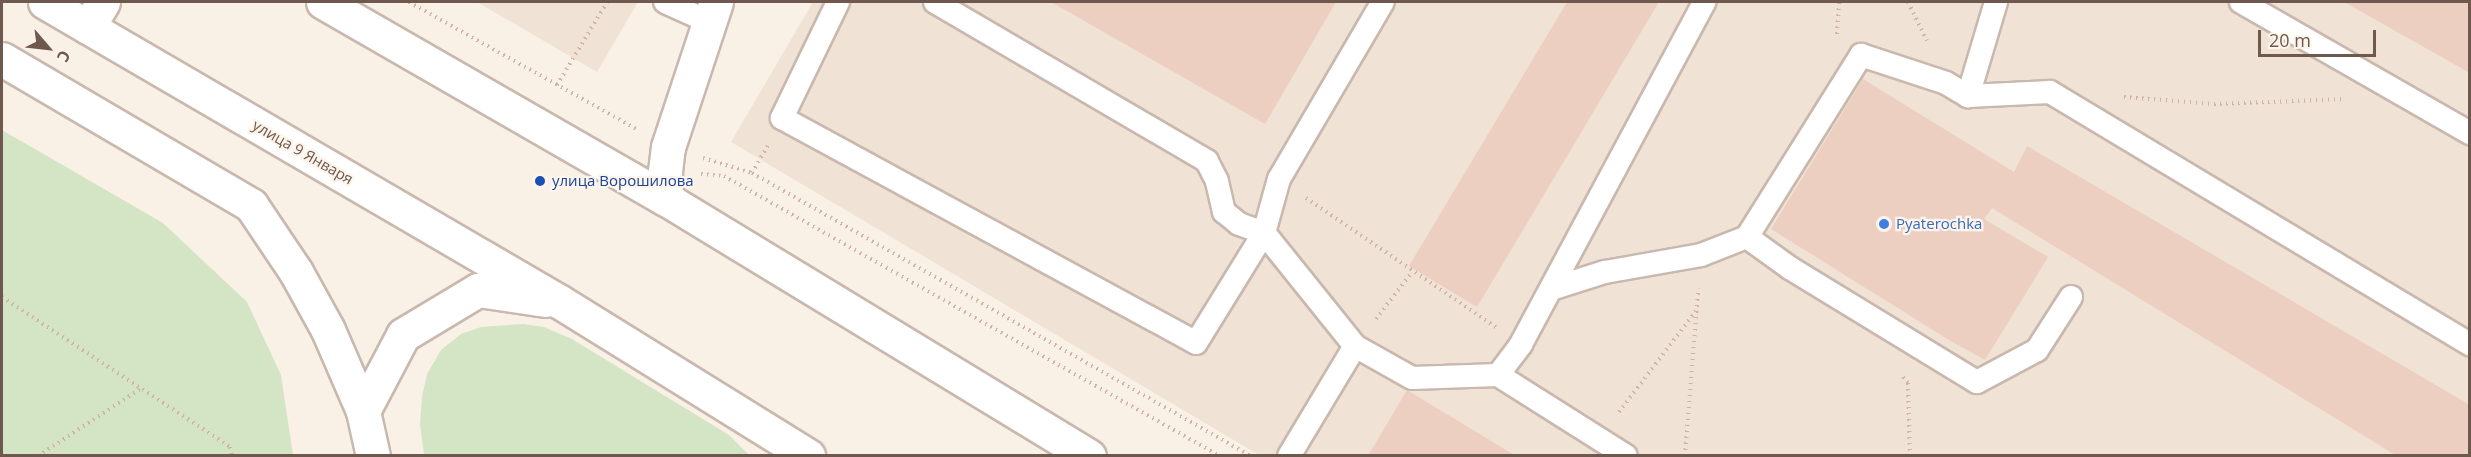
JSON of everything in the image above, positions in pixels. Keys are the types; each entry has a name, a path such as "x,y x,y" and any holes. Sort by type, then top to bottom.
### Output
{"main road":[{"name":"улица 9 Января","path":"45,2 96,14 757,424"},
{"path":"323,2 666,172 1089,456"},
{"path":"666,172 713,12"},
{"path":"2,59 251,205 296,272 328,330 363,411 373,456"},
{"path":"363,411 403,335 478,290 560,302"},
{"path":"757,424 773,456"},
{"path":"757,424 808,456"}],"lane":[{"path":"665,2 713,12"},
{"path":"838,2 782,118 1196,343 1264,233 1279,179 1383,2"},
{"path":"935,2 1207,161 1217,181 1224,212 1239,224 1264,233 1355,346 1412,378 1498,375 1626,456"},
{"path":"1498,375 1521,344 1704,2"},
{"path":"1968,96 1996,2"},
{"path":"2241,2 2469,133"},
{"path":"1551,289 1605,272 1701,255 1746,237 1861,55 1946,83 1968,96 2050,92 2469,344"},
{"path":"1746,237 1790,268 1977,382 2037,350 2071,297"},
{"path":"1289,456 1355,346"}],"path":[{"path":"409,2 557,86 666,172 724,176 1220,456"},
{"path":"557,86 607,2"},
{"path":"2120,97 2214,104 2345,99"},
{"path":"666,172 752,173 1251,456"},
{"path":"1279,179 1412,272 1521,344"},
{"path":"1685,456 1701,255"},
{"path":"1355,346 1412,272"},
{"path":"2,297 230,447 232,456"},
{"path":"1598,439 1696,310"},
{"path":"1901,374 1908,383 1910,456"},
{"path":"38,456 140,388"}],"shaded area":[{"path":"477,2 638,2 597,72"},
{"path":"813,2 2469,2 2469,455 1259,455 731,142"}],"green space":[{"path":"2,130 163,223 247,302 281,375 293,455 2,455"},
{"path":"523,324 544,327 572,339 729,435 749,455 424,455 420,424 422,397 427,374 441,350 461,334 481,327"}],"building":[{"path":"1051,2 1336,2 1265,124"},
{"path":"1567,2 1659,2 1477,307 1409,266"},
{"path":"2344,2 2470,2 2470,73"},
{"path":"1863,79 2014,172 2027,146 2470,405 2470,456 2397,456 1992,208 1984,219 2048,257 1985,360 1949,340 1771,229"},
{"path":"1407,390 1516,456 1368,456"}],"place":[{"name":"улица Ворошилова","path":"540,181"},
{"name":"Pyaterochka","path":"1884,224"}]}
